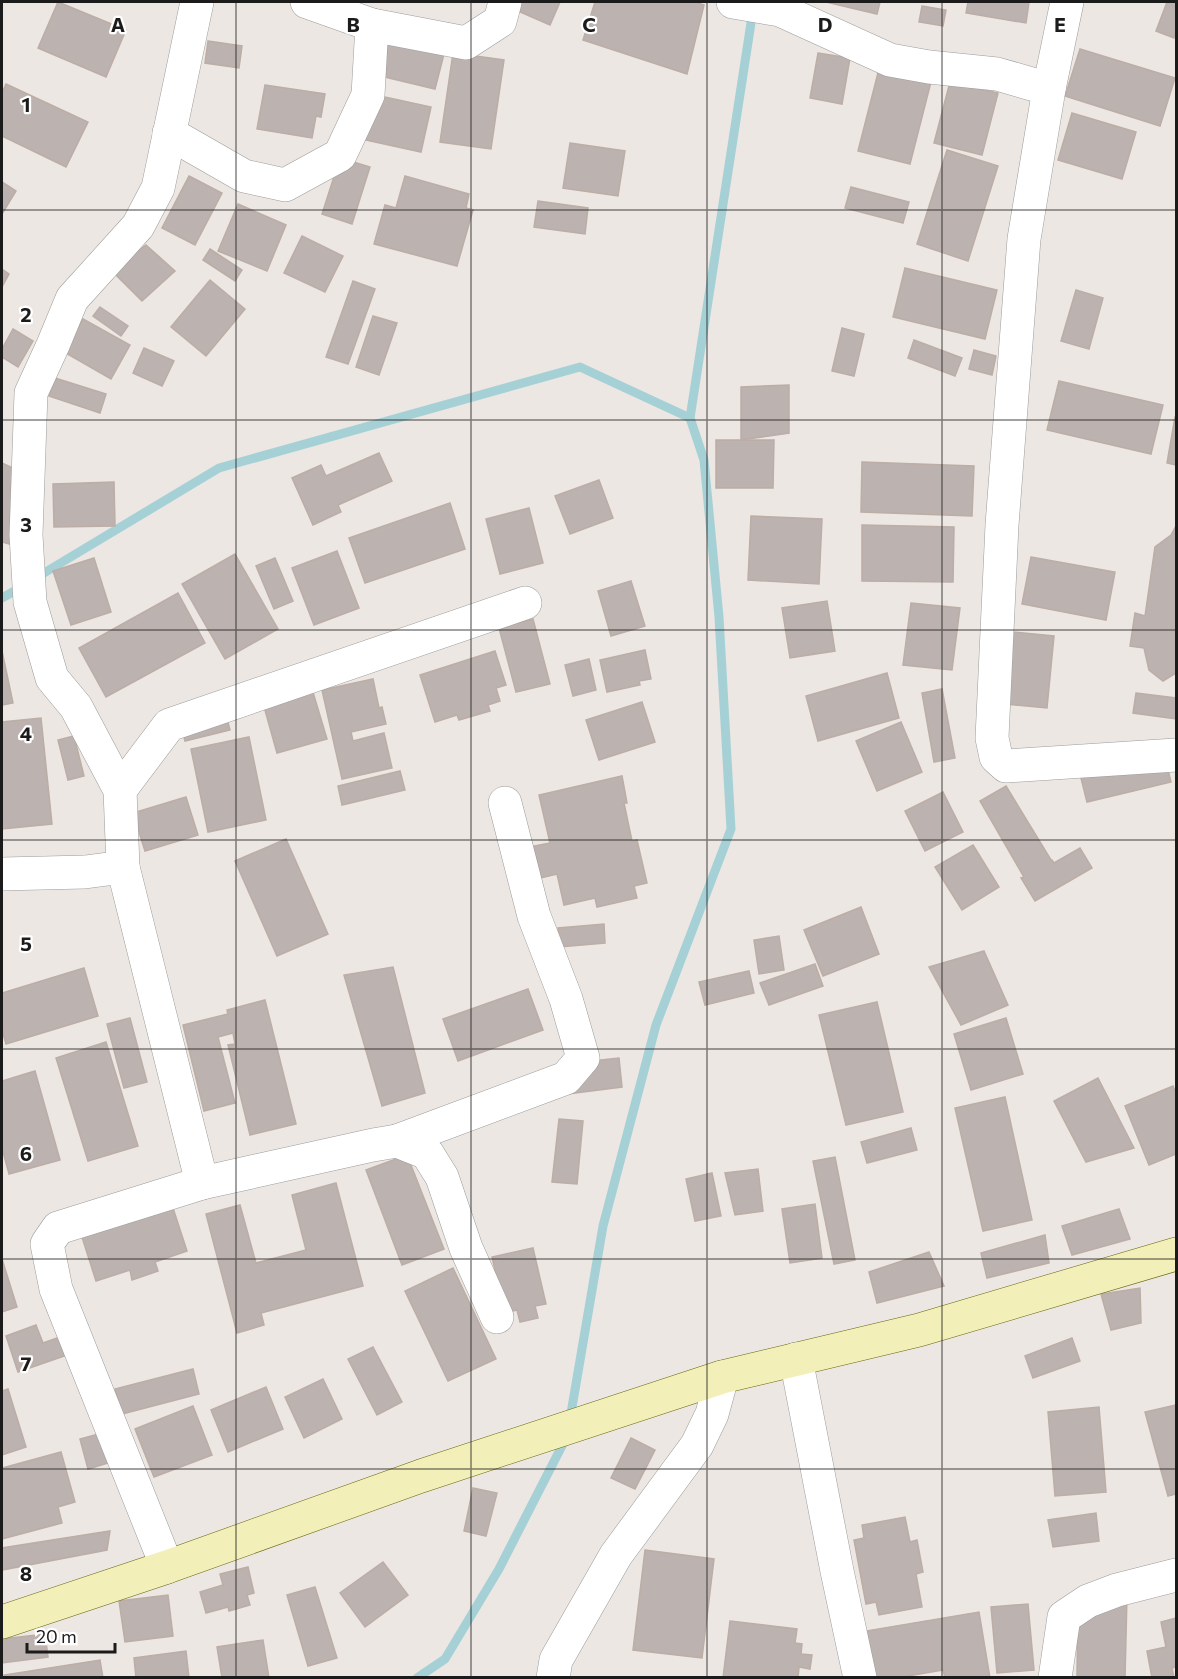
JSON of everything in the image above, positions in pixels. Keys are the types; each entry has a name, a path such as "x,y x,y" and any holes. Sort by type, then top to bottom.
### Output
{"main road":[{"path":"2,1622 167,1567 421,1476 722,1377 919,1329 1176,1254"}],"street":[{"path":"197,2 158,188 138,226 72,299 31,393 26,535 30,602 52,678 76,706 120,790 123,867 202,1184"},
{"path":"307,2 372,25 466,43 500,21 505,2"},
{"path":"733,2 780,10 890,60 997,74 1049,89"},
{"path":"1067,2 1049,89 1024,239 1002,525 993,738 996,756 1006,766 1176,755"},
{"path":"169,133 244,176 285,185 340,155 368,95 372,25"},
{"path":"120,790 169,725 525,603"},
{"path":"167,1567 56,1289 47,1244 58,1228 202,1184 373,1145 397,1142 566,1078 583,1058 566,999 534,916 505,803"},
{"path":"2,874 85,872 123,867"},
{"path":"397,1142 427,1153 442,1177 466,1248 497,1317"},
{"path":"796,1359 860,1677"},
{"path":"553,1677 556,1660 616,1555 697,1445 712,1414 722,1377"},
{"path":"1055,1677 1064,1617 1098,1597 1176,1575"}],"building":[{"path":"58,2 126,30 106,77 38,48"},
{"path":"512,2 560,2 550,25 509,7"},
{"path":"595,2 695,2 704,5 687,74 583,40"},
{"path":"826,2 880,2 877,14"},
{"path":"968,2 1029,2 1026,23 966,13"},
{"path":"1167,2 1176,2 1174,38 1156,31"},
{"path":"922,6 946,10 943,26 919,22"},
{"path":"386,35 445,50 435,89 376,75"},
{"path":"208,41 242,46 239,68 205,63"},
{"path":"1080,49 1175,78 1160,126 1065,96"},
{"path":"453,53 504,60 491,149 440,142"},
{"path":"818,53 850,58 842,104 810,98"},
{"path":"880,65 932,78 910,164 858,151"},
{"path":"950,82 998,93 982,155 934,143"},
{"path":"6,84 88,122 66,167 2,136 2,93"},
{"path":"265,85 325,94 321,117 316,116 312,138 257,129"},
{"path":"371,94 431,107 421,152 361,139"},
{"path":"1072,113 1136,132 1122,179 1058,160"},
{"path":"570,143 625,151 618,196 563,188"},
{"path":"947,150 998,166 968,261 917,244"},
{"path":"340,158 370,167 352,224 322,214"},
{"path":"189,176 222,193 195,245 162,228"},
{"path":"405,176 469,194 466,208 473,210 457,266 374,244 385,205 396,208"},
{"path":"2,182 16,191 2,214"},
{"path":"851,187 909,202 903,223 845,208"},
{"path":"538,201 588,208 585,234 534,227"},
{"path":"238,204 286,225 267,271 218,251"},
{"path":"302,236 343,256 325,292 284,273"},
{"path":"146,245 175,271 142,301 112,271"},
{"path":"210,249 242,270 235,281 203,260"},
{"path":"905,268 997,290 985,339 893,317"},
{"path":"2,269 9,274 2,287"},
{"path":"210,280 245,309 206,356 171,327"},
{"path":"353,281 375,289 348,364 326,357"},
{"path":"1076,290 1103,298 1089,349 1061,341"},
{"path":"100,307 128,326 121,336 93,316"},
{"path":"373,316 397,323 379,375 356,367"},
{"path":"83,319 130,345 111,379 64,352"},
{"path":"842,328 864,334 854,376 832,371"},
{"path":"13,329 33,341 18,367 2,357 2,349"},
{"path":"914,340 962,358 955,376 908,358"},
{"path":"144,348 174,361 162,386 133,373"},
{"path":"974,350 996,356 992,375 969,369"},
{"path":"55,378 106,394 100,413 49,396"},
{"path":"1059,381 1163,405 1151,454 1047,430"},
{"path":"789,385 789,433 741,440 741,387"},
{"path":"1176,417 1176,465 1167,463"},
{"path":"716,440 774,440 773,488 716,488"},
{"path":"379,453 392,481 338,505 341,512 313,525 292,478 321,465 326,476"},
{"path":"862,462 974,466 972,516 861,512"},
{"path":"2,463 19,471 13,545 2,542"},
{"path":"599,480 613,518 570,534 555,496"},
{"path":"114,482 115,526 54,527 53,484"},
{"path":"450,503 465,549 365,583 349,538"},
{"path":"529,508 543,563 500,574 486,519"},
{"path":"751,516 822,519 819,584 748,580"},
{"path":"862,525 954,527 953,582 862,581"},
{"path":"1176,526 1176,673 1163,681 1149,670 1144,648 1130,646 1135,613 1145,616 1155,547 1171,535"},
{"path":"337,551 359,608 314,625 292,568"},
{"path":"235,554 278,629 225,659 182,584"},
{"path":"1031,557 1115,572 1106,620 1022,604"},
{"path":"94,558 111,612 71,625 53,571"},
{"path":"275,558 293,601 274,609 256,566"},
{"path":"631,581 645,626 611,636 598,591"},
{"path":"178,593 205,643 106,697 79,648"},
{"path":"827,601 835,651 790,658 782,608"},
{"path":"911,603 960,608 952,670 903,665"},
{"path":"533,619 550,684 516,692 499,628"},
{"path":"1013,632 1054,636 1047,708 1006,704"},
{"path":"645,650 651,679 639,681 640,685 607,692 600,660"},
{"path":"2,651 13,703 2,705"},
{"path":"495,651 506,685 496,688 500,701 488,705 490,711 459,720 457,715 435,722 420,675"},
{"path":"589,659 596,690 573,696 565,665"},
{"path":"887,673 899,718 818,741 806,696"},
{"path":"373,679 379,708 382,707 386,724 351,732 353,741 384,733 392,768 342,779 322,690"},
{"path":"312,689 327,739 277,753 263,703"},
{"path":"942,689 955,758 934,762 922,693"},
{"path":"1136,693 1176,698 1176,719 1133,713"},
{"path":"642,702 655,742 599,760 586,720"},
{"path":"225,711 230,730 185,741 180,722"},
{"path":"41,718 52,824 2,829 2,722"},
{"path":"901,722 922,772 877,791 856,741"},
{"path":"74,736 84,776 68,780 58,740"},
{"path":"249,737 266,820 208,832 191,749"},
{"path":"1161,741 1171,782 1087,802 1077,762"},
{"path":"400,771 405,790 342,805 338,786"},
{"path":"622,776 627,803 624,803 632,841 637,840 647,883 634,886 637,898 597,907 595,898 564,905 557,874 536,879 529,847 550,843 539,795"},
{"path":"1006,786 1054,863 1080,848 1092,868 1035,901 1021,878 1024,877 980,801"},
{"path":"943,792 963,832 925,851 905,811"},
{"path":"186,797 198,835 145,851 133,813"},
{"path":"286,839 328,934 277,956 235,861"},
{"path":"973,845 999,887 962,910 935,867"},
{"path":"861,907 879,954 823,976 804,930"},
{"path":"604,924 605,943 559,947 558,928"},
{"path":"779,936 784,970 759,974 754,940"},
{"path":"984,951 1008,1005 961,1025 929,967"},
{"path":"815,964 823,986 769,1005 760,983"},
{"path":"393,967 425,1093 382,1106 344,975"},
{"path":"84,968 98,1016 6,1044 2,1030 2,993"},
{"path":"749,971 754,993 705,1005 699,982"},
{"path":"528,989 543,1030 458,1061 443,1019"},
{"path":"265,1000 296,1124 250,1135 228,1045 235,1044 233,1033 218,1037 235,1103 204,1111 183,1025 228,1014 227,1010"},
{"path":"877,1002 903,1112 846,1125 819,1015"},
{"path":"130,1018 147,1082 124,1088 107,1024"},
{"path":"1006,1018 1023,1074 971,1090 954,1034"},
{"path":"106,1042 138,1146 88,1161 56,1058"},
{"path":"619,1058 622,1087 568,1094 564,1064"},
{"path":"35,1071 60,1160 9,1174 2,1148 2,1081"},
{"path":"1098,1078 1134,1148 1086,1162 1054,1101"},
{"path":"1173,1086 1176,1094 1176,1154 1149,1165 1125,1106"},
{"path":"1005,1097 1032,1220 983,1231 955,1108"},
{"path":"559,1119 583,1121 577,1184 552,1182"},
{"path":"911,1128 917,1150 867,1163 861,1142"},
{"path":"407,1155 444,1249 402,1265 366,1170"},
{"path":"835,1157 855,1260 834,1264 813,1161"},
{"path":"758,1169 763,1211 735,1215 725,1173"},
{"path":"712,1173 721,1216 695,1221 686,1179"},
{"path":"336,1183 363,1286 261,1313 264,1325 237,1333 206,1214 240,1205 256,1263 306,1250 292,1195"},
{"path":"815,1204 822,1258 790,1263 782,1209"},
{"path":"172,1205 187,1251 155,1262 158,1271 132,1280 130,1270 96,1281 81,1234"},
{"path":"1119,1209 1130,1239 1072,1255 1062,1226"},
{"path":"1045,1235 1049,1263 987,1278 981,1253"},
{"path":"533,1248 546,1304 535,1306 538,1318 520,1322 517,1310 505,1313 492,1257"},
{"path":"929,1252 944,1286 877,1303 869,1272"},
{"path":"2,1259 17,1307 2,1312"},
{"path":"453,1268 496,1359 448,1381 405,1291"},
{"path":"1140,1288 1141,1323 1111,1330 1101,1294"},
{"path":"36,1325 43,1343 60,1337 67,1355 18,1372 6,1336"},
{"path":"1072,1338 1080,1361 1033,1378 1025,1356"},
{"path":"373,1347 402,1402 377,1415 348,1359"},
{"path":"193,1369 199,1394 122,1414 115,1389"},
{"path":"323,1379 342,1419 304,1438 285,1397"},
{"path":"266,1387 283,1429 228,1452 211,1410"},
{"path":"8,1389 26,1447 2,1455 2,1391"},
{"path":"1176,1405 1176,1494 1168,1496 1145,1412"},
{"path":"193,1406 212,1455 154,1477 135,1429"},
{"path":"1099,1407 1106,1492 1055,1496 1048,1412"},
{"path":"99,1434 108,1463 88,1469 80,1439"},
{"path":"631,1438 655,1450 635,1489 611,1478"},
{"path":"61,1452 75,1502 58,1507 62,1523 2,1539 2,1468"},
{"path":"473,1488 497,1493 486,1536 464,1531"},
{"path":"1096,1513 1099,1541 1053,1547 1048,1520"},
{"path":"905,1517 910,1542 917,1540 923,1572 916,1574 922,1607 879,1615 876,1602 866,1604 854,1540 864,1538 862,1525"},
{"path":"110,1531 107,1550 2,1570 2,1548"},
{"path":"645,1550 714,1559 702,1658 633,1650"},
{"path":"383,1562 408,1595 365,1627 340,1593"},
{"path":"248,1567 254,1593 247,1595 250,1605 229,1611 228,1607 206,1613 200,1592 223,1585 220,1574"},
{"path":"315,1587 337,1658 308,1666 287,1595"},
{"path":"168,1595 173,1636 125,1642 119,1601"},
{"path":"1078,1596 1127,1596 1125,1678 1077,1678"},
{"path":"1028,1604 1034,1670 997,1673 991,1607"},
{"path":"979,1612 990,1678 945,1678 943,1670 896,1678 874,1678 866,1631"},
{"path":"1176,1618 1176,1667 1172,1668 1174,1678 1152,1678 1147,1651 1166,1647 1161,1622"},
{"path":"730,1621 797,1629 795,1643 802,1644 801,1654 812,1655 810,1669 799,1667 798,1678 723,1678"},
{"path":"45,1634 48,1657 2,1663 2,1639"},
{"path":"263,1640 269,1678 222,1678 217,1647"},
{"path":"186,1651 189,1678 136,1678 134,1658"},
{"path":"100,1660 103,1678 5,1678 4,1675"}],"waterway":[{"path":"34,579 219,468 580,367 690,418 753,10"},
{"path":"570,1419 603,1226 656,1025 731,829 719,617 704,460 690,418"},
{"path":"2,598 23,586"},
{"path":"417,1678 445,1659 499,1569 566,1438"}]}
